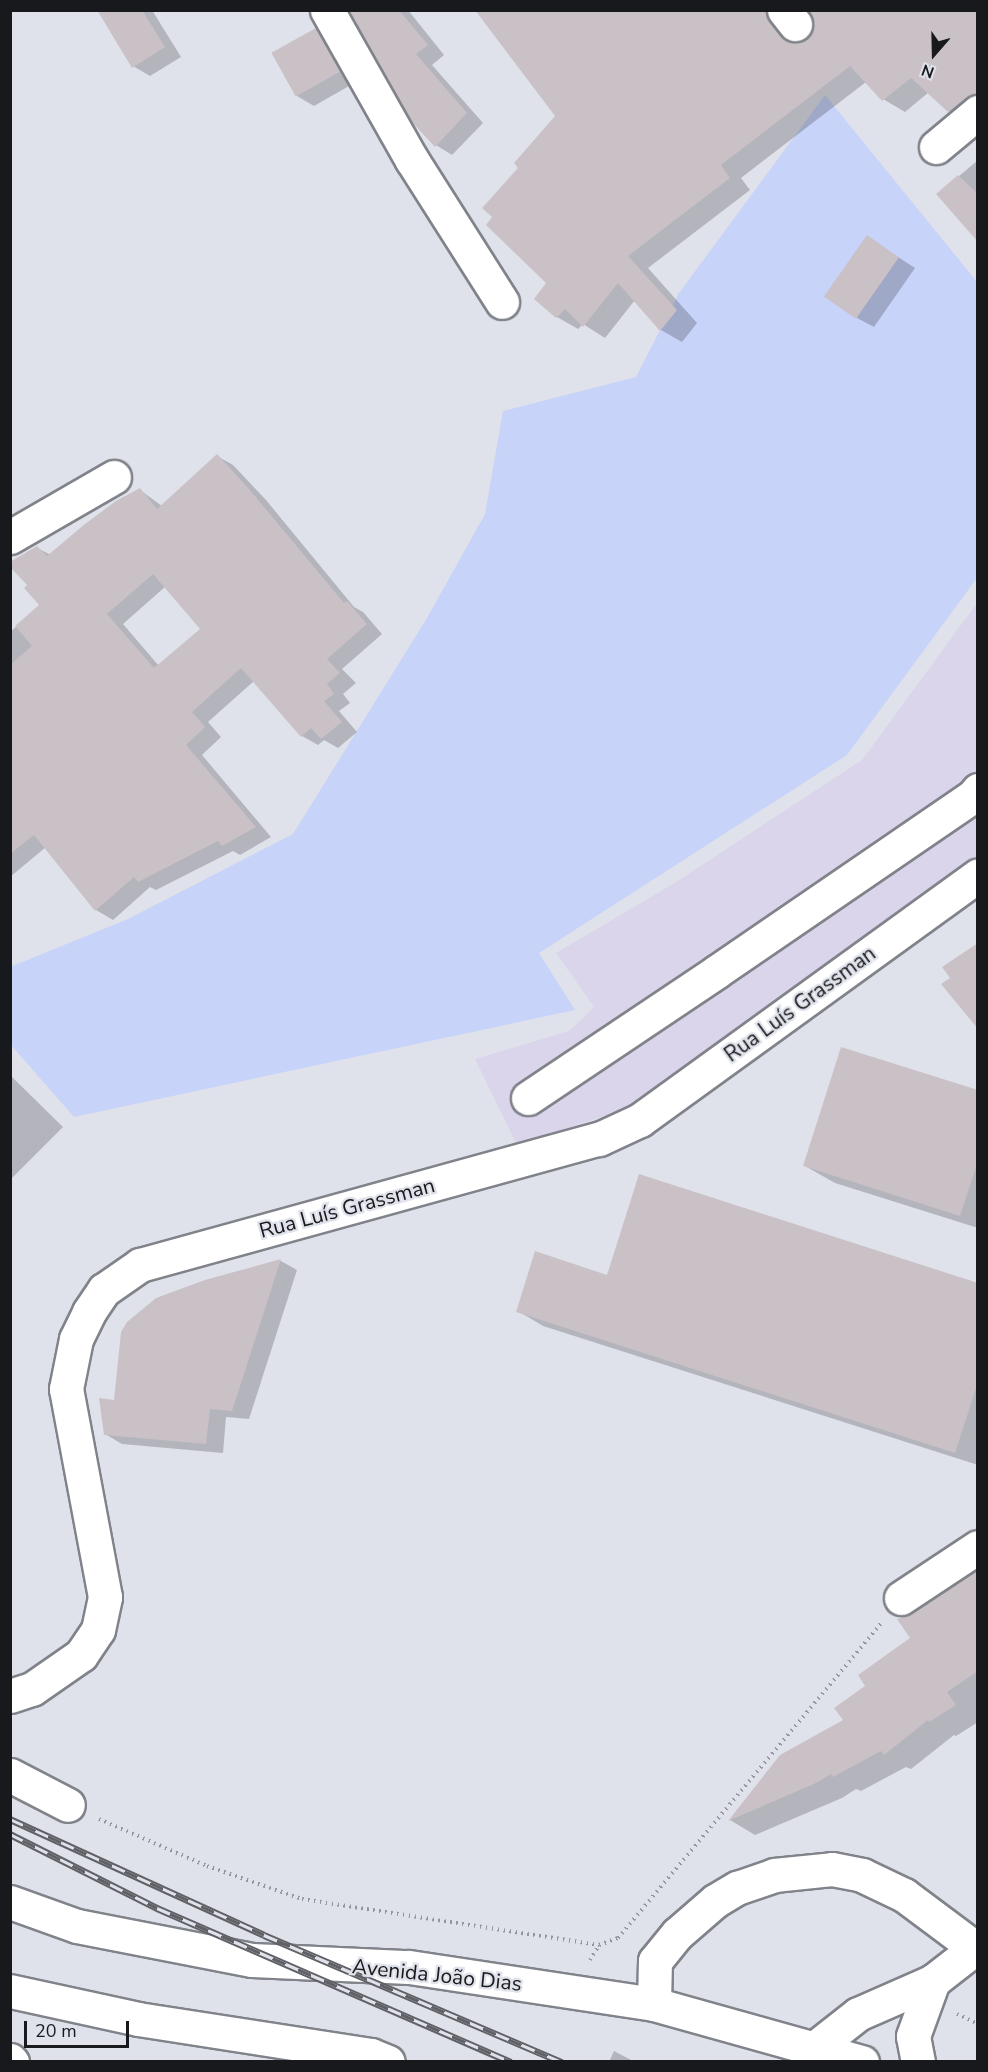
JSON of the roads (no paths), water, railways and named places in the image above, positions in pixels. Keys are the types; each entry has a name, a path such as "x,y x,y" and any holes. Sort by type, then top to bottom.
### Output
{"street":[{"path":"327,10 412,160 502,302"},
{"path":"936,147 978,112"},
{"path":"10,537 114,477"},
{"path":"528,1098 976,796"},
{"name":"Rua Luís Grassman","path":"10,1696 32,1689 81,1655 98,1630 105,1597 66,1389 76,1339 88,1312 104,1290 140,1265 599,1139 640,1120 978,875"},
{"path":"901,1598 978,1547"},
{"path":"10,1775 68,1805"},
{"path":"654,2004 655,1961 677,1934 715,1901 737,1888 774,1875 832,1869 862,1875 904,1895 976,1947 933,1981 858,2014 810,2054"},
{"name":"Avenida João Dias","path":"10,1902 77,1926 252,1960 410,1967 654,2004 774,2036 810,2054 862,2061"},
{"path":"918,2061 913,2036 933,1981"},
{"path":"10,1991 138,2019 371,2055 388,2061"}],"railway":[{"path":"10,1819 264,1935 562,2062"},
{"path":"10,1834 157,1908 511,2062"}]}
